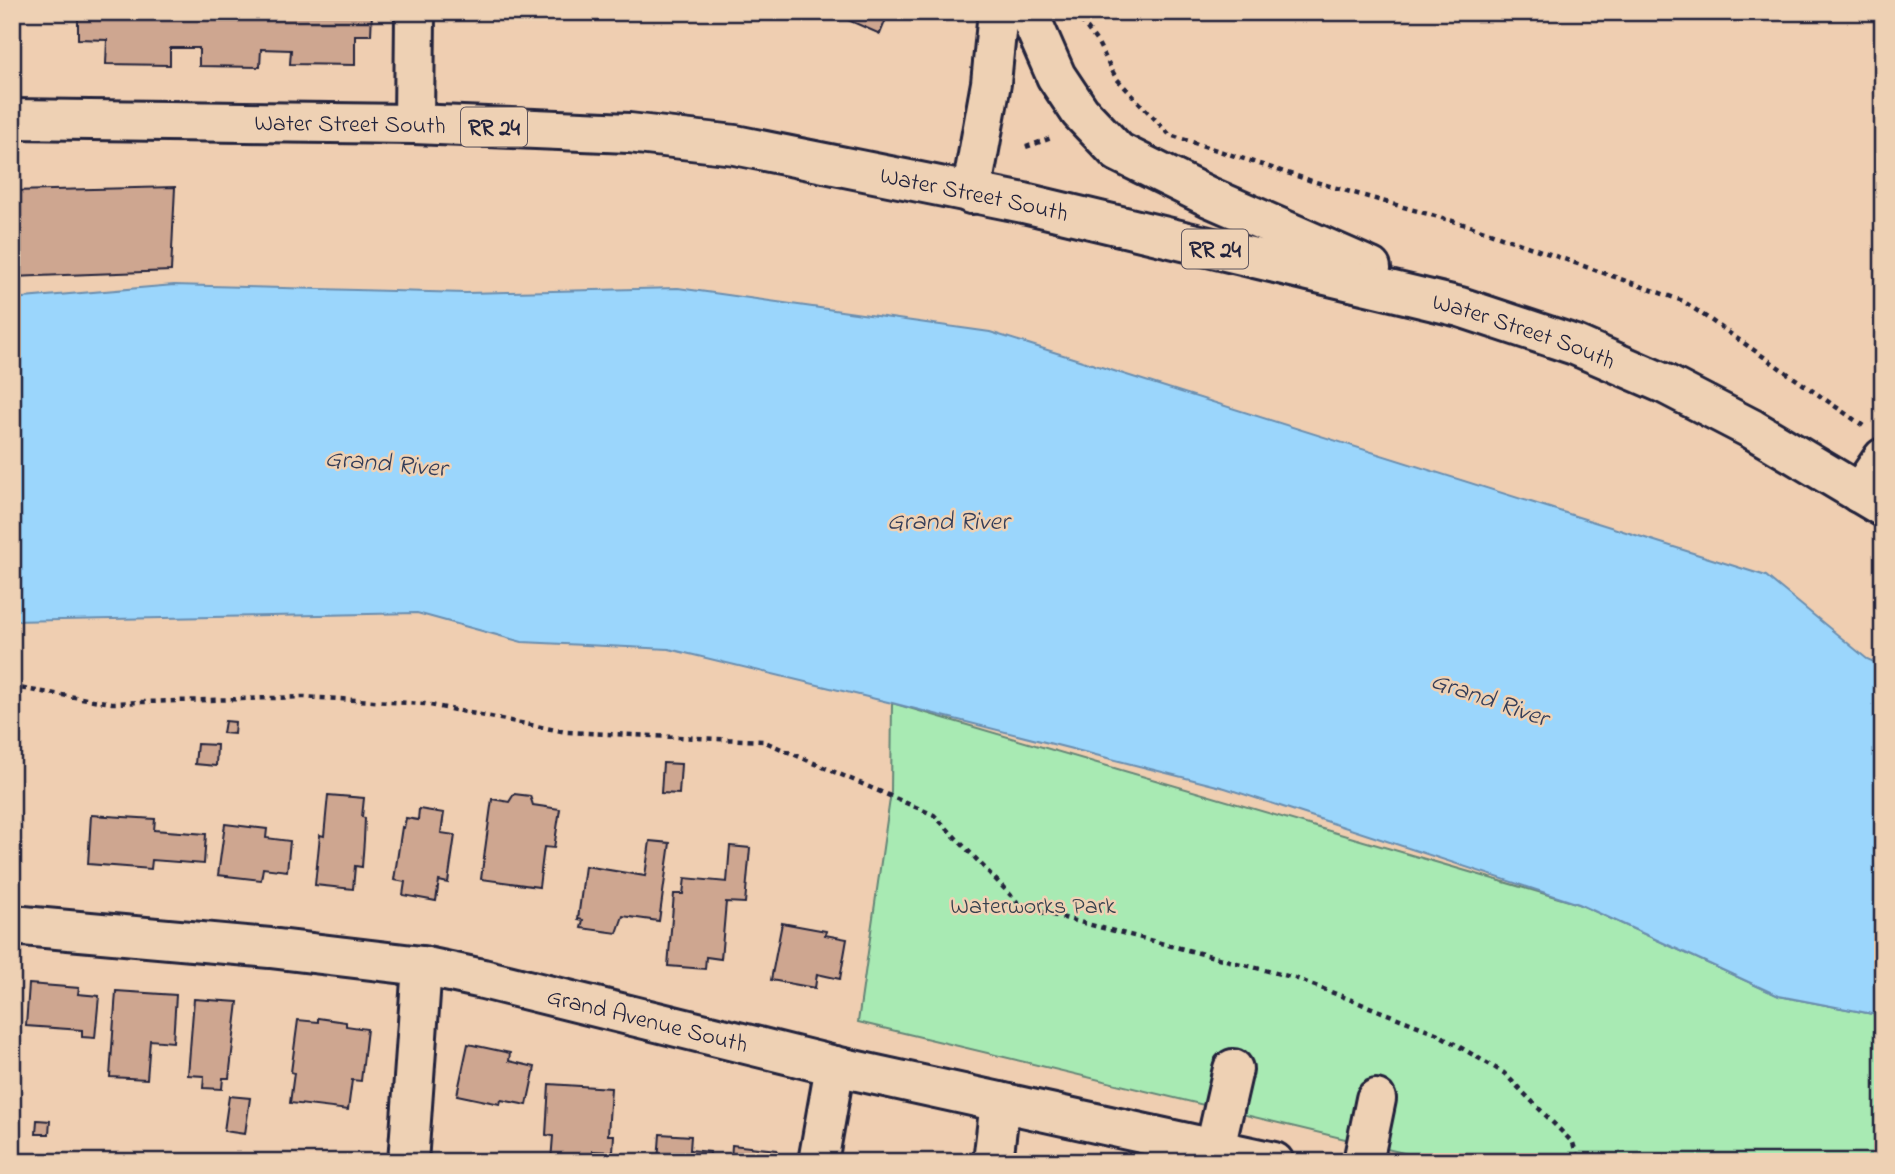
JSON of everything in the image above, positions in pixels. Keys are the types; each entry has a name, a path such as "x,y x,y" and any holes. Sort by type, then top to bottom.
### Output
{"main road":[{"path":"414,124 415,12"},
{"path":"971,194 991,83 998,12"},
{"path":"1028,12 1062,85 1080,111 1118,152 1209,197 1460,307"},
{"name":"Water Street South","path":"12,120 414,124 629,133 735,145 1024,203 1460,307 1575,345 1665,384 1752,429 1871,500"},
{"path":"1871,500 1877,445"},
{"name":"Grand Avenue South","path":"12,925 270,948 422,966 835,1066 1274,1162"},
{"path":"408,1162 422,966"},
{"path":"818,1162 835,1066"},
{"path":"1215,1148 1233,1069"},
{"path":"1363,1162 1376,1100"},
{"path":"993,1162 1000,1102"}],"path":[{"path":"1075,12 1098,43 1116,78 1170,135 1312,181 1470,226 1683,302 1877,445"},
{"path":"1026,147 1050,140 1059,133"},
{"path":"12,687 112,703 304,697 425,704 566,732 763,741 934,815 1022,907 1295,978 1436,1033 1504,1073 1573,1143 1579,1162"}],"green space":[{"name":"Waterworks Park","path":"892,703 1579,904 1779,996 1883,1016 1883,1162 1441,1162 858,1022 891,792"}],"water":[{"name":"Grand River","path":"174,285 466,293 678,288 990,332 1766,576 1867,659 1883,666 1883,1016 1779,996 1579,904 1225,788 669,649 522,642 417,613 12,621 12,299"}],"building":[{"path":"78,12 372,12 371,35 355,35 355,65 290,64 291,50 261,49 260,67 199,66 199,48 170,48 170,65 106,64 107,40 78,39"},
{"path":"830,12 889,12 880,34"},
{"path":"175,187 171,271 12,277 12,191"},
{"path":"225,721 235,722 234,734 223,733"},
{"path":"197,744 217,745 216,766 195,764"},
{"path":"663,763 681,764 679,794 661,793"},
{"path":"514,794 530,796 533,805 560,809 554,848 544,847 539,887 481,879 492,799 509,802"},
{"path":"328,795 364,798 362,867 355,866 353,889 315,885 320,835 324,836"},
{"path":"419,809 444,813 441,833 455,835 448,883 439,881 436,901 403,895 405,882 394,880 402,827 404,828 406,818 418,820"},
{"path":"91,815 155,819 154,830 206,834 204,864 152,860 151,869 88,864"},
{"path":"225,824 267,829 266,838 290,841 287,871 263,868 261,880 218,875"},
{"path":"650,841 670,843 659,921 623,916 617,933 581,928 583,920 578,919 585,866 645,876"},
{"path":"730,846 750,848 745,903 726,902 721,959 706,957 705,969 668,966 674,894 683,894 685,878 727,882"},
{"path":"782,923 826,931 825,935 847,939 840,979 817,974 815,988 771,980"},
{"path":"29,984 79,988 78,994 99,996 95,1038 82,1037 82,1030 26,1026"},
{"path":"116,991 176,995 173,1042 150,1040 147,1079 110,1077"},
{"path":"194,999 238,1002 229,1078 223,1078 222,1089 203,1088 204,1076 188,1075"},
{"path":"318,1018 346,1022 346,1026 367,1029 361,1081 352,1080 348,1110 290,1103 298,1020 318,1022"},
{"path":"468,1044 510,1053 509,1061 535,1067 527,1105 501,1100 500,1104 457,1095"},
{"path":"549,1084 611,1088 608,1135 614,1135 613,1152 593,1151 593,1162 551,1161 553,1136 546,1135"},
{"path":"229,1096 250,1098 245,1134 224,1131"},
{"path":"37,1120 50,1121 49,1134 36,1134"},
{"path":"660,1134 691,1136 690,1150 710,1152 709,1162 658,1162"},
{"path":"732,1145 777,1150 776,1162 725,1162 725,1159 731,1160"},
{"path":"468,1158 522,1162 468,1162"}]}
